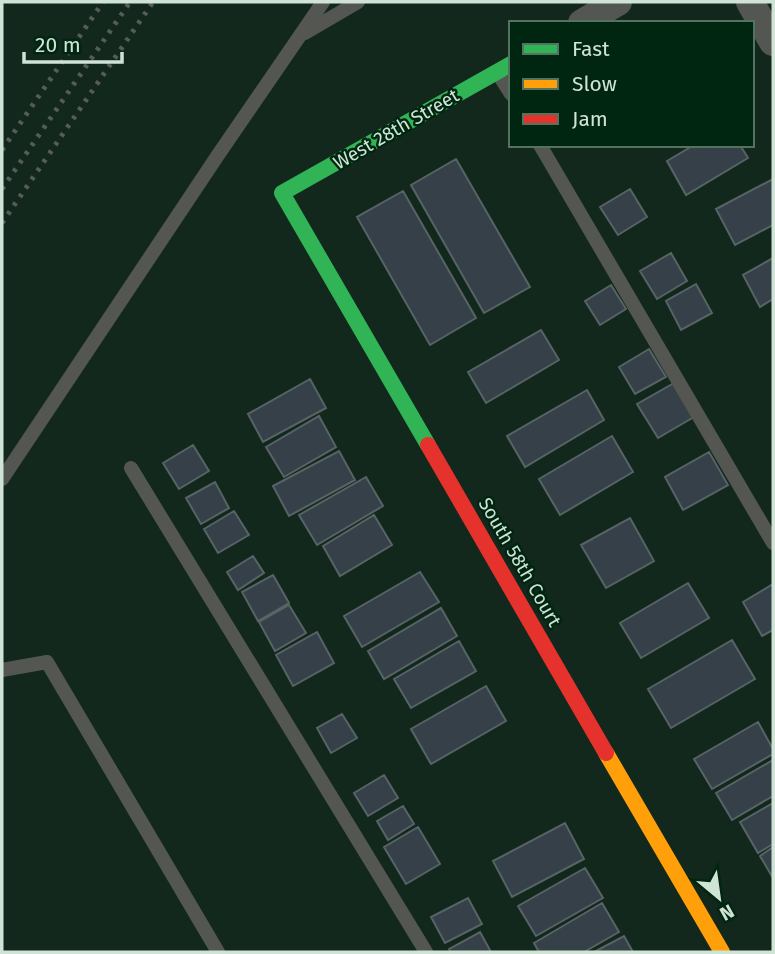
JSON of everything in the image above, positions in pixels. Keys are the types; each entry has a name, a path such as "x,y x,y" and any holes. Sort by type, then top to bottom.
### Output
{"street":[{"path":"585,21 618,2"},
{"path":"750,2 773,42"},
{"name":"West 28th Street","path":"282,194 504,68"},
{"name":"South 58th Court","path":"282,194 722,952"}],"lane":[{"path":"2,479 218,155 324,2"},
{"path":"300,36 358,2"},
{"path":"504,68 509,87"},
{"path":"541,147 773,543"},
{"path":"131,468 425,952"},
{"path":"2,670 47,662 218,952"}],"building":[{"path":"691,147 741,147 748,158 686,195 667,161"},
{"path":"456,159 530,287 484,313 411,185"},
{"path":"773,179 773,225 735,245 716,209"},
{"path":"630,189 647,217 618,235 600,207"},
{"path":"403,191 476,318 430,345 357,217"},
{"path":"671,253 687,281 657,299 640,271"},
{"path":"773,258 773,299 760,307 743,275"},
{"path":"696,284 712,313 681,330 666,301"},
{"path":"611,285 626,309 600,325 585,301"},
{"path":"541,330 559,360 486,403 468,372"},
{"path":"649,349 666,377 635,394 619,367"},
{"path":"310,379 326,408 263,442 248,414"},
{"path":"674,383 694,417 658,438 637,404"},
{"path":"587,390 604,420 525,467 507,436"},
{"path":"319,416 336,447 284,477 266,447"},
{"path":"612,436 633,472 560,515 539,479"},
{"path":"193,445 209,471 179,489 163,463"},
{"path":"339,451 355,480 289,516 273,486"},
{"path":"709,452 728,485 683,510 665,477"},
{"path":"366,477 383,506 317,545 299,515"},
{"path":"215,482 229,508 201,524 186,498"},
{"path":"234,511 249,535 218,553 204,529"},
{"path":"374,515 392,545 340,576 323,546"},
{"path":"630,518 654,561 606,588 581,545"},
{"path":"253,556 264,573 238,590 227,572"},
{"path":"420,572 439,602 362,647 344,616"},
{"path":"273,575 289,603 258,621 242,592"},
{"path":"688,583 709,618 641,658 620,623"},
{"path":"773,584 773,630 762,636 743,602"},
{"path":"289,605 306,633 275,651 259,622"},
{"path":"441,608 457,636 384,679 368,651"},
{"path":"317,632 334,663 293,686 276,655"},
{"path":"732,640 755,679 671,728 648,689"},
{"path":"459,641 476,671 411,708 394,679"},
{"path":"486,686 506,721 431,764 411,729"},
{"path":"342,714 357,738 331,753 317,728"},
{"path":"758,722 773,749 773,754 712,789 694,759"},
{"path":"773,760 773,796 732,820 716,793"},
{"path":"384,775 398,798 368,816 354,793"},
{"path":"773,803 773,844 758,853 740,822"},
{"path":"403,806 414,824 388,840 377,821"},
{"path":"565,823 584,859 512,897 493,861"},
{"path":"418,827 440,864 406,884 384,847"},
{"path":"773,847 773,878 760,856"},
{"path":"585,868 603,898 536,936 518,906"},
{"path":"468,898 482,924 445,943 431,917"},
{"path":"602,903 619,932 584,952 539,952 534,943"},
{"path":"480,932 491,952 451,952 449,949"},
{"path":"624,936 633,952 594,952"}],"railway":[{"path":"2,150 103,2"},
{"path":"2,189 130,2"},
{"path":"2,223 153,2"}],"traffic: fast":[{"path":"428,445 282,193 509,65"}],"traffic: slow":[{"path":"606,753 722,952"}],"traffic: jam":[{"path":"428,445 606,753"}]}
